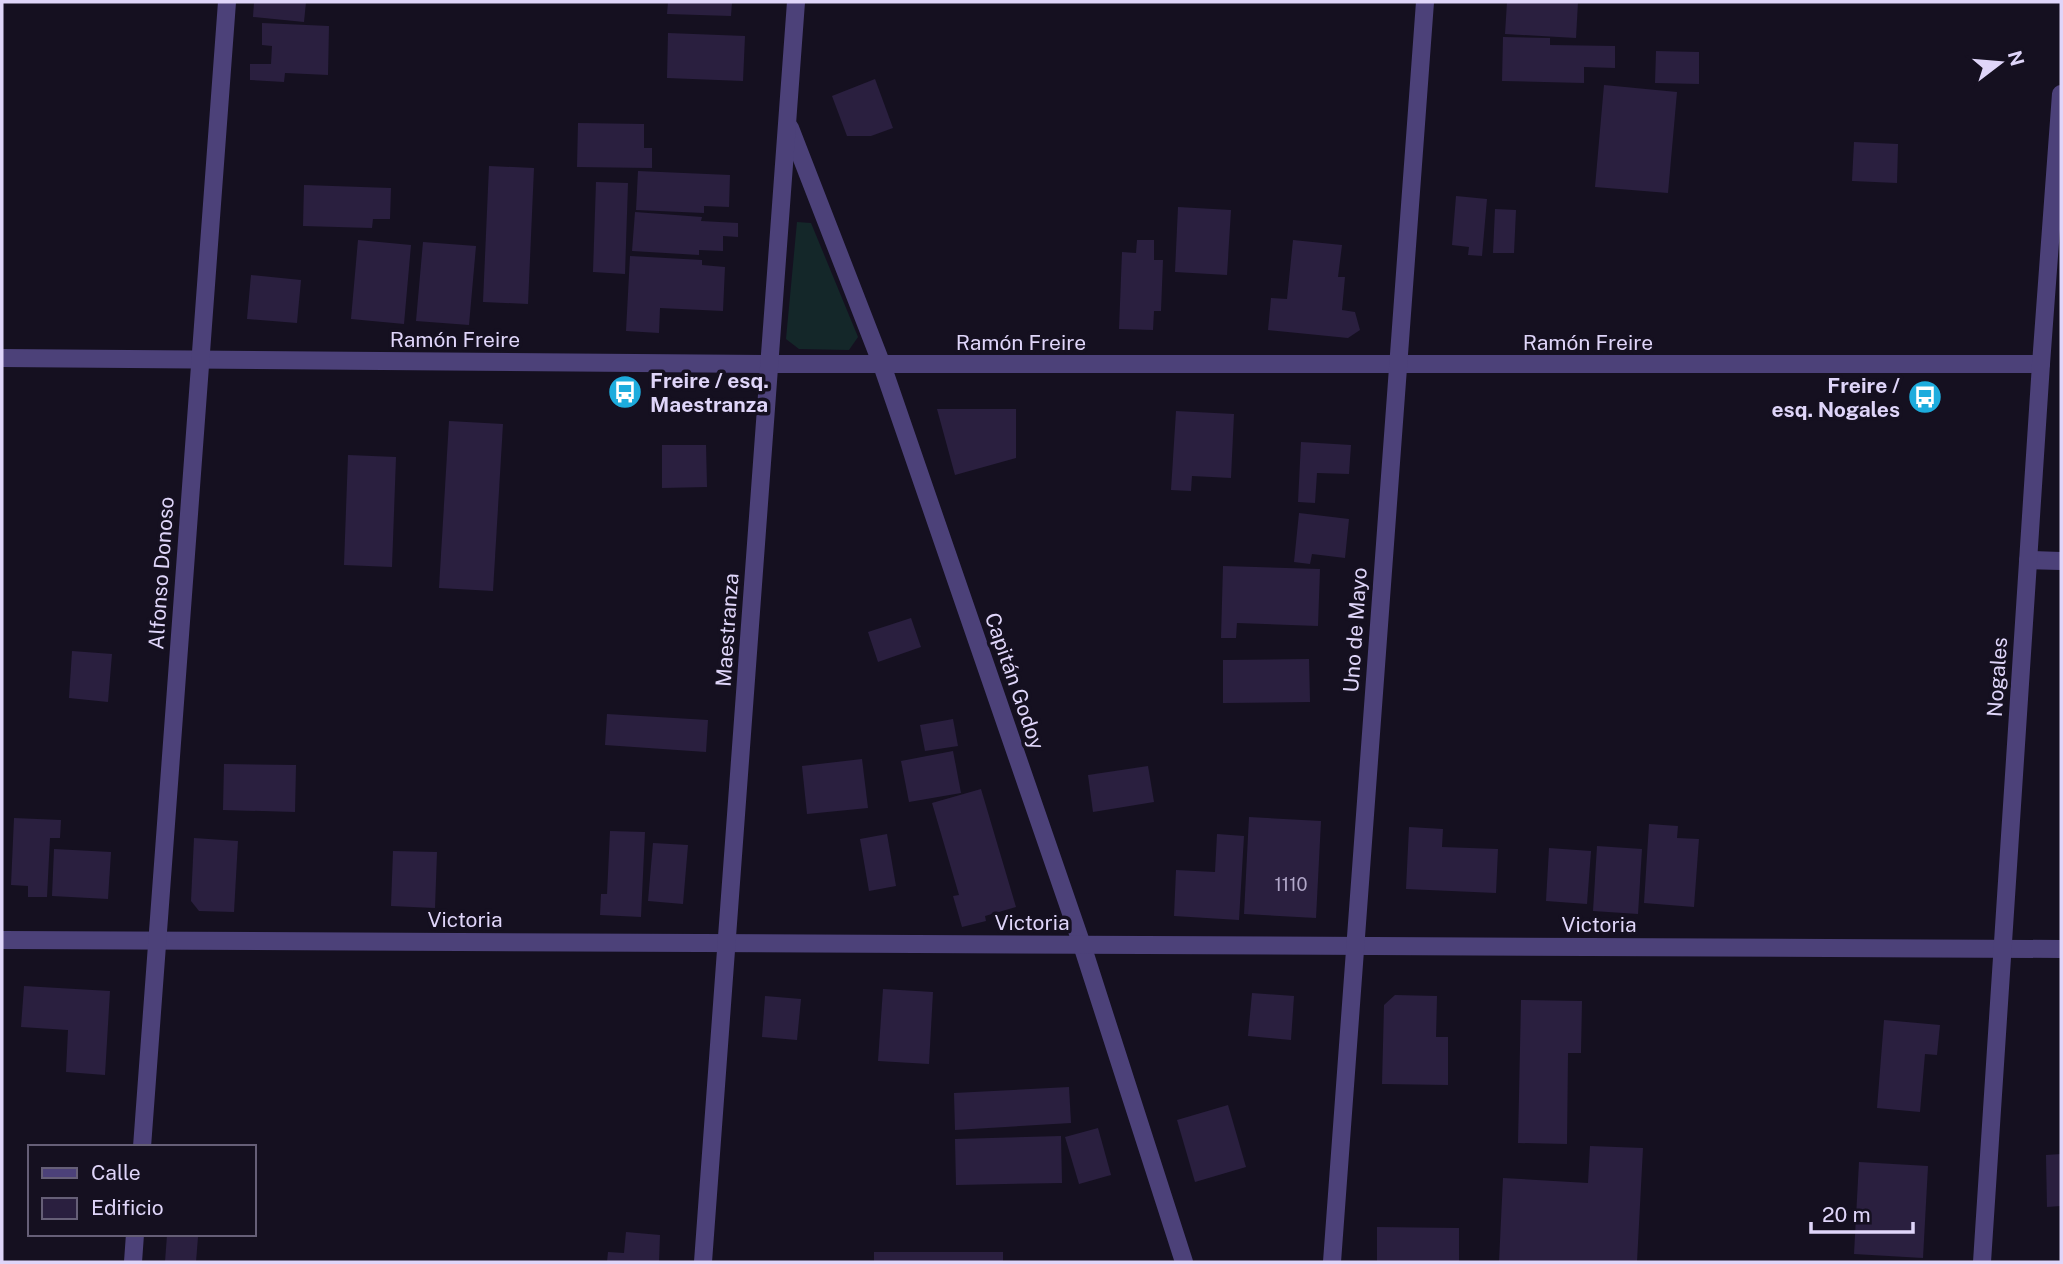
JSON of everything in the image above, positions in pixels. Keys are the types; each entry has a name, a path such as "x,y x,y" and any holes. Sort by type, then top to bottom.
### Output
{"street":[{"name":"Alfonso Donoso","path":"142,1145 227,2"},
{"name":"Maestranza","path":"703,1262 796,2"},
{"name":"Uno de Mayo","path":"1332,1262 1424,2"},
{"name":"Nogales","path":"1982,1262 2041,364 2054,293 2061,94"},
{"name":"Capitán Godoy","path":"788,121 882,365 1082,944 1184,1262"},
{"name":"Ramón Freire","path":"2,358 882,365 2041,364"},
{"path":"2028,560 2061,561"},
{"name":"Victoria","path":"2,940 2061,948"},
{"path":"133,1262 135,1236"}],"green space":[{"path":"797,222 811,223 858,337 849,350 799,349 786,339"}],"building":[{"path":"254,2 306,2 304,22 253,17"},
{"path":"668,2 732,2 731,16 667,14"},
{"path":"1507,2 1578,2 1576,38 1505,34"},
{"path":"262,23 329,26 328,75 285,73 284,82 250,80 250,64 271,64 272,46 262,45"},
{"path":"668,33 745,36 743,81 667,78"},
{"path":"1503,37 1550,38 1550,45 1615,46 1615,68 1584,67 1584,83 1502,81"},
{"path":"1656,51 1699,52 1699,84 1655,83"},
{"path":"875,79 893,128 871,136 847,136 832,96"},
{"path":"1604,85 1677,92 1668,193 1595,187"},
{"path":"578,123 644,124 644,148 652,148 652,168 577,167"},
{"path":"1854,142 1898,144 1897,183 1852,181"},
{"path":"489,166 534,168 528,304 483,302"},
{"path":"638,171 730,175 729,207 704,206 704,213 636,210"},
{"path":"596,182 628,183 625,274 593,272"},
{"path":"304,185 391,188 390,219 373,219 372,228 303,226"},
{"path":"1456,196 1487,199 1482,256 1468,255 1469,247 1452,245"},
{"path":"1178,207 1231,210 1227,275 1175,272"},
{"path":"1495,209 1516,210 1514,253 1493,253"},
{"path":"635,212 702,217 701,221 738,223 738,237 723,236 723,251 699,250 699,255 632,251"},
{"path":"358,240 411,245 404,324 351,319"},
{"path":"1137,240 1154,240 1154,260 1163,260 1161,311 1154,311 1153,330 1119,329 1122,252 1136,253"},
{"path":"1293,240 1342,245 1338,277 1345,277 1342,310 1355,312 1360,330 1348,338 1268,330 1271,298 1287,299"},
{"path":"423,242 476,246 469,325 416,321"},
{"path":"630,256 702,260 702,265 725,267 723,311 660,308 659,333 626,331"},
{"path":"251,275 301,280 297,323 247,319"},
{"path":"937,409 1016,409 1016,458 955,475"},
{"path":"1176,411 1234,414 1231,478 1192,476 1191,491 1171,490"},
{"path":"449,421 503,424 493,591 439,588"},
{"path":"1301,442 1351,445 1349,474 1317,473 1315,503 1298,502"},
{"path":"662,445 706,445 707,487 662,488"},
{"path":"348,455 396,457 392,567 344,565"},
{"path":"1299,513 1349,519 1345,558 1312,554 1310,564 1294,562"},
{"path":"1223,566 1320,569 1318,626 1237,623 1236,638 1221,638"},
{"path":"911,618 921,647 878,662 868,632"},
{"path":"72,651 112,654 108,702 69,698"},
{"path":"1309,659 1310,702 1223,703 1223,660"},
{"path":"607,714 708,720 706,752 605,745"},
{"path":"953,719 958,746 925,751 920,725"},
{"path":"953,751 961,793 909,802 901,761"},
{"path":"862,759 868,808 807,814 802,766"},
{"path":"224,764 296,765 295,812 223,810"},
{"path":"1148,766 1154,802 1093,812 1088,775"},
{"path":"981,789 1016,907 985,916 986,921 962,927 953,896 959,895 932,803"},
{"path":"1249,817 1321,821 1316,918 1244,914"},
{"path":"14,818 61,820 60,838 50,838 47,897 28,897 28,886 11,885"},
{"path":"1649,824 1678,826 1677,838 1699,839 1694,907 1644,903"},
{"path":"1409,827 1443,829 1442,847 1498,849 1496,893 1406,889"},
{"path":"610,831 645,832 641,917 600,915 601,894 607,894"},
{"path":"887,834 896,886 869,891 860,839"},
{"path":"1217,834 1244,836 1239,920 1174,916 1176,870 1215,872"},
{"path":"194,838 238,841 234,912 199,911 191,901"},
{"path":"653,843 688,845 683,904 648,901"},
{"path":"1597,846 1642,849 1638,914 1593,911"},
{"path":"1549,848 1591,851 1587,904 1546,901"},
{"path":"54,849 111,852 108,899 52,896"},
{"path":"393,851 437,852 435,908 391,906"},
{"path":"24,986 110,991 105,1075 66,1072 68,1030 21,1027"},
{"path":"883,989 933,992 929,1064 878,1061"},
{"path":"1252,993 1294,996 1291,1040 1248,1036"},
{"path":"1395,995 1437,996 1436,1037 1448,1037 1448,1085 1382,1084 1384,1005"},
{"path":"765,996 801,999 797,1040 762,1037"},
{"path":"1521,1000 1582,1001 1581,1053 1568,1053 1567,1144 1518,1143"},
{"path":"1884,1020 1940,1025 1937,1055 1925,1054 1920,1112 1877,1108"},
{"path":"1069,1087 1071,1123 955,1130 954,1093"},
{"path":"1228,1105 1246,1167 1195,1182 1177,1120"},
{"path":"1098,1128 1111,1175 1079,1184 1065,1137"},
{"path":"1061,1136 1062,1183 956,1185 955,1139"},
{"path":"1590,1146 1643,1148 1637,1262 1499,1262 1503,1178 1588,1183"},
{"path":"2061,1154 2061,1206 2047,1207 2046,1155"},
{"path":"1859,1162 1928,1166 1923,1258 1854,1254"},
{"path":"1377,1227 1459,1228 1459,1262 1377,1262"},
{"path":"626,1232 660,1235 659,1262 607,1262 608,1252 624,1253"},
{"path":"167,1236 198,1237 196,1262 165,1262"},
{"path":"874,1252 1003,1252 1003,1262 874,1262"}],"place":[{"name":"Freire / esq. Maestranza","path":"625,392"},
{"name":"Freire / esq. Nogales","path":"1925,397"}]}
